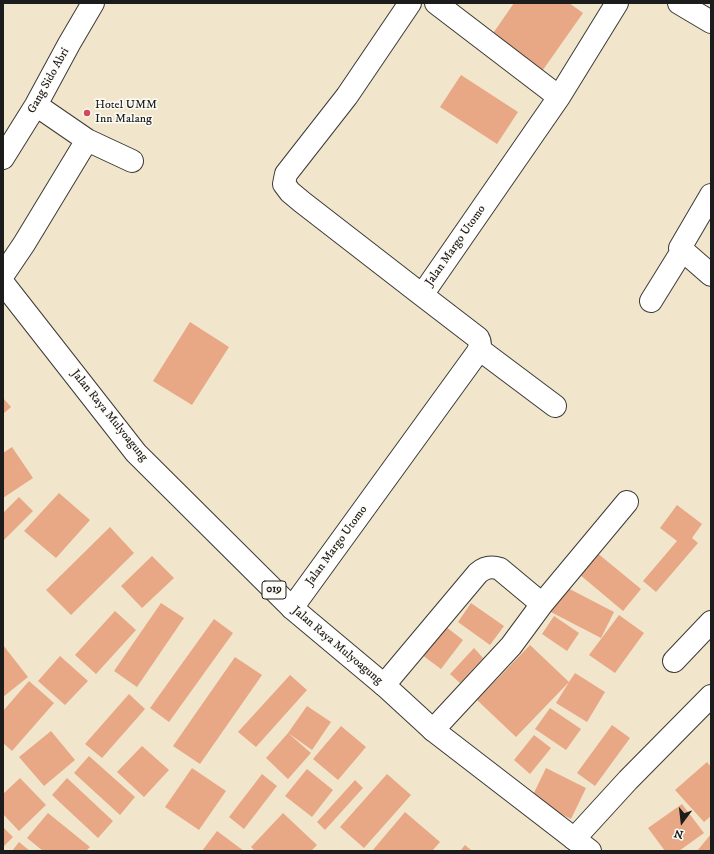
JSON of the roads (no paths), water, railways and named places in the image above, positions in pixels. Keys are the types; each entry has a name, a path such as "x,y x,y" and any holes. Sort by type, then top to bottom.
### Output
{"street":[{"name":"Gang Sido Abri","path":"3,158 36,105 93,3"},
{"path":"410,3 347,96 286,174 284,184 290,192 302,202 422,295"},
{"path":"436,3 559,97"},
{"name":"Jalan Margo Utomo","path":"292,608 479,349 480,341 478,338 422,295 559,97 617,3"},
{"path":"679,3 711,22"},
{"path":"36,105 87,140 132,161"},
{"path":"3,275 24,244 87,140"},
{"path":"651,301 682,250 681,246 711,195"},
{"path":"682,250 711,275"},
{"name":"Jalan Raya Mulyoagung","path":"3,283 136,453 292,608 384,685 433,730 582,845"},
{"path":"479,349 555,406"},
{"path":"433,730 511,646 542,604 628,502"},
{"path":"384,685 462,591 484,568 495,567 500,569 542,604"},
{"path":"674,661 711,622"},
{"path":"582,845 628,780 711,696"}],"place":[{"name":"Hotel UMM Inn Malang","path":"87,113"}]}
